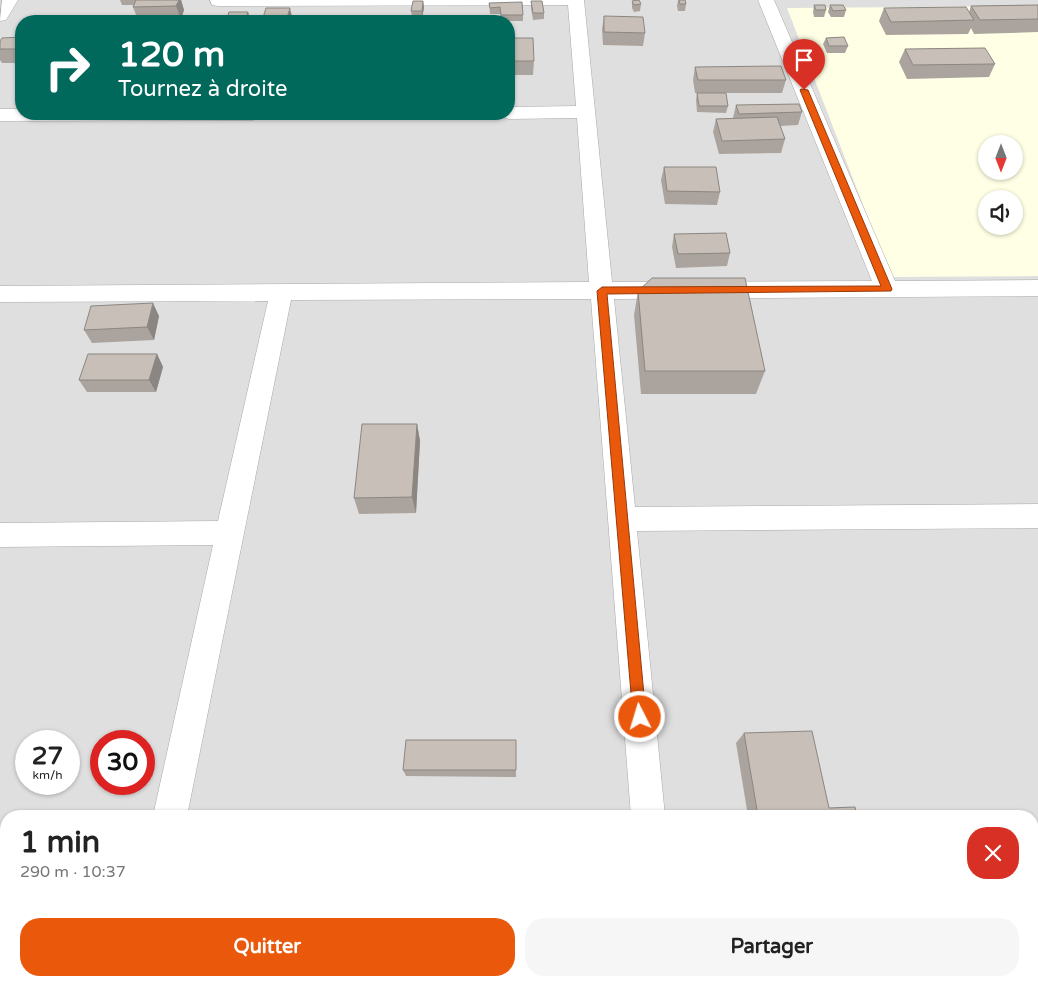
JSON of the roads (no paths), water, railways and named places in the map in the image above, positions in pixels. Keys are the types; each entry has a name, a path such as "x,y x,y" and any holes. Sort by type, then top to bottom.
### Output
{"street":[{"path":"0,16 10,0"},
{"path":"216,5 568,0"},
{"path":"576,0 647,810"},
{"path":"766,0 887,289"},
{"path":"515,112 586,112"},
{"path":"0,115 15,115"},
{"path":"0,294 887,289 1036,293"},
{"path":"171,810 281,292"},
{"path":"622,519 1038,516"},
{"path":"0,535 230,533"}]}
